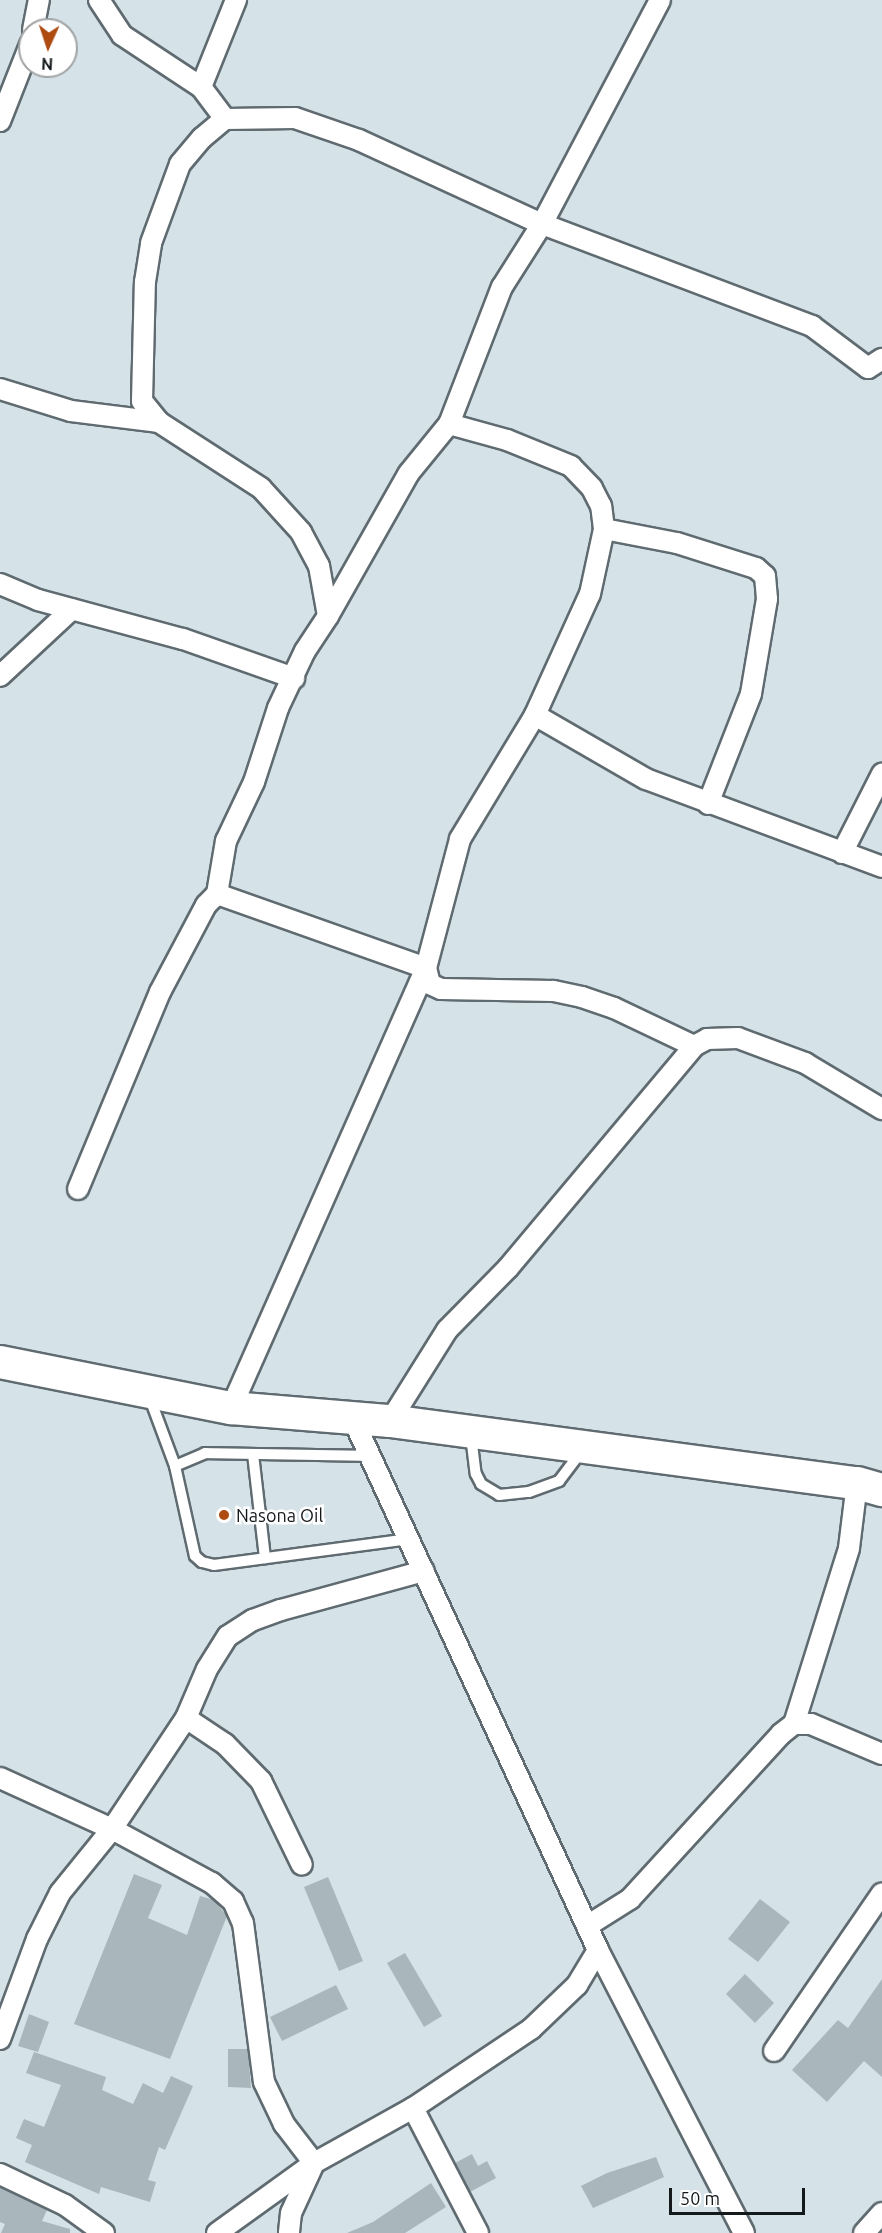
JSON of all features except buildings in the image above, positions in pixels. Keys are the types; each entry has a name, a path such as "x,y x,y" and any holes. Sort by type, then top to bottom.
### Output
{"main road":[{"path":"0,1362 231,1408 390,1421 869,1486"}],"street":[{"path":"35,18 39,0"},
{"path":"99,0 122,35 201,87 225,118"},
{"path":"201,87 236,0"},
{"path":"78,1189 160,992 206,905 217,894 226,841 254,782 278,708 409,472 449,424 502,287 542,224 660,0"},
{"path":"0,121 18,75"},
{"path":"328,616 319,566 301,532 261,488 159,422 142,400 145,282 151,243 180,164 225,118 296,118 359,140 542,224 812,326 868,368 882,359"},
{"path":"0,389 71,411 159,422"},
{"path":"231,1408 426,968 460,839 535,715 590,594 604,529 601,506 592,488 571,466 507,440 449,424"},
{"path":"604,529 676,543 756,568 765,576 767,599 751,694 708,804"},
{"path":"0,584 72,609 183,639 294,678"},
{"path":"0,676 72,609"},
{"path":"535,715 646,779 882,867"},
{"path":"842,854 882,774"},
{"path":"217,894 426,968"},
{"path":"426,968 430,984 441,989 553,991 582,997 614,1008 694,1046"},
{"path":"390,1421 447,1330 508,1268 694,1046 707,1039 738,1038 805,1063 882,1109"},
{"path":"352,1417 586,1926 744,2233"},
{"path":"586,1926 630,1899 781,1734 794,1724 869,1486"},
{"path":"0,2039 37,1939 60,1893 112,1829 186,1718 207,1669 228,1636 253,1620 359,1586 424,1571"},
{"path":"186,1718 225,1744 261,1781 302,1865"},
{"path":"794,1724 811,1724 882,1754"},
{"path":"0,1778 112,1829 212,1883 233,1901 243,1923 264,2082 284,2124 314,2163"},
{"path":"774,2051 882,1893"},
{"path":"217,2233 314,2163 412,2108 531,2029 577,1985 598,1950"},
{"path":"412,2108 478,2233"},
{"path":"289,2233 291,2213 314,2163"},
{"path":"0,2174 65,2205 104,2233"},
{"path":"864,2233 882,2213"}],"lane":[{"path":"148,1392 175,1466 195,1556 214,1565 409,1539"},
{"path":"471,1431 476,1474 482,1484 499,1495 529,1492 559,1481 586,1446"},
{"path":"175,1466 205,1453 370,1455"},
{"path":"253,1454 265,1558"}],"place":[{"name":"Nasona Oil","path":"224,1515"}]}
